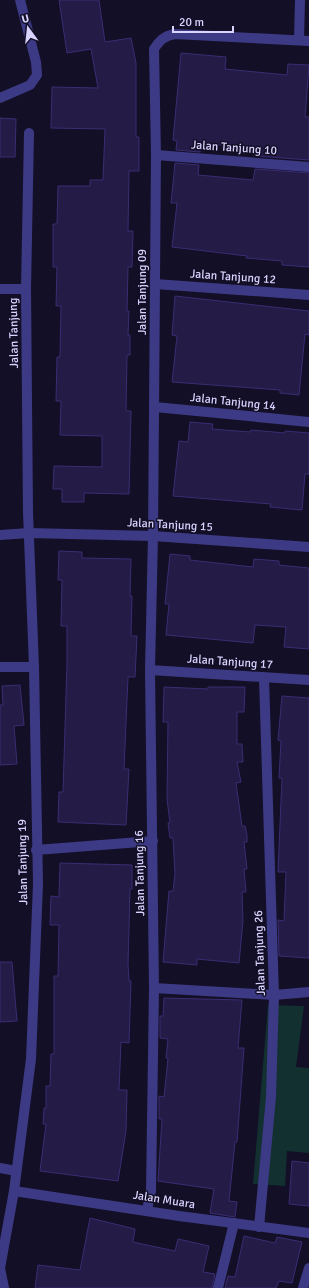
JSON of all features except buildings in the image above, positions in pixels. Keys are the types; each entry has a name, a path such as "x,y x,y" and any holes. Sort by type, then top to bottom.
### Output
{"street":[{"path":"0,98 30,85 37,76 36,62 20,0"},
{"path":"300,0 298,40 309,41"},
{"name":"Jalan Tanjung 09","path":"154,536 156,156 154,49 160,40 175,34 298,40"},
{"name":"Jalan Tanjung","path":"29,133 26,289 29,533"},
{"name":"Jalan Tanjung 10","path":"156,156 309,167"},
{"name":"Jalan Tanjung 12","path":"155,284 309,295"},
{"path":"0,289 26,289"},
{"name":"Jalan Tanjung 14","path":"154,407 309,422"},
{"name":"Jalan Tanjung 15","path":"0,536 29,533 154,536 309,547"},
{"name":"Jalan Tanjung 19","path":"0,1268 14,1190 31,1059 38,884 36,850 34,667 29,533"},
{"name":"Jalan Tanjung 16","path":"147,1210 151,1191 154,988 150,670 154,536"},
{"path":"0,667 34,667"},
{"name":"Jalan Tanjung 17","path":"150,670 309,680"},
{"name":"Jalan Tanjung 26","path":"259,1227 280,994 264,678"},
{"path":"36,850 153,841"},
{"path":"154,988 280,994 309,992"},
{"path":"0,1168 16,1171"},
{"name":"Jalan Muara","path":"14,1190 259,1227 309,1233"},
{"path":"218,1288 234,1223"},
{"path":"0,1268 4,1288"},
{"path":"304,1288 309,1268"}],"green space":[{"path":"268,1005 304,1006 296,1067 309,1068 309,1153 287,1151 285,1186 253,1184"}]}
